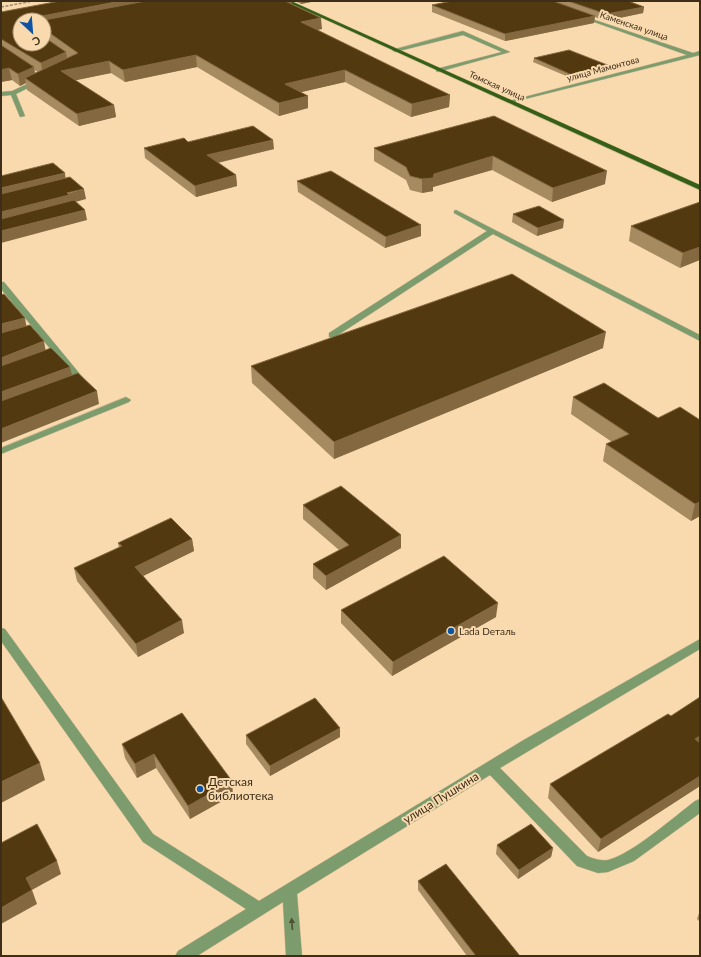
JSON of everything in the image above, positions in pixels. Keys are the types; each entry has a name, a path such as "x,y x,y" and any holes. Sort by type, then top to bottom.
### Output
{"main road":[{"name":"Томская улица","path":"286,1 700,188"}],"street":[{"name":"Каменская улица","path":"577,14 700,58"},
{"path":"394,50 463,33 507,52 438,70"},
{"name":"улица Мамонтова","path":"511,102 700,53"},
{"path":"1,94 13,93 43,79 37,75"},
{"path":"13,93 22,116"},
{"path":"456,212 700,338"},
{"path":"332,335 492,231"},
{"path":"1,284 11,301 40,331 55,356 81,381 67,387"},
{"path":"27,335 40,331"},
{"path":"1,451 126,400"},
{"path":"1,632 148,838 260,910"},
{"name":"улица Пушкина","path":"183,956 491,767 700,642"},
{"path":"491,767 582,861 594,867 609,866 633,854 700,805"},
{"path":"290,891 294,956"}],"building":[{"path":"60,1 121,1 52,14 52,12 12,12 12,46 1,39 1,12"},
{"path":"146,1 285,1 321,18 301,22 450,95 412,104 345,70 285,84 308,96 279,103 196,55 123,70 109,61 61,71 114,105 77,114 25,78 78,53 52,35 52,19"},
{"path":"452,1 553,1 595,16 505,34 432,5"},
{"path":"568,1 628,1 644,7 606,14"},
{"path":"52,42 66,52 41,63 23,52 52,52"},
{"path":"1,45 34,67 18,74 9,68 1,70"},
{"path":"569,50 610,66 572,75 534,58"},
{"path":"494,116 607,171 553,188 493,156 434,174 433,178 422,179 410,176 406,167 374,148"},
{"path":"253,126 273,140 207,155 236,175 195,186 144,148 184,138 188,142"},
{"path":"53,163 65,173 1,188 1,176"},
{"path":"331,171 421,225 386,237 297,181"},
{"path":"70,177 84,189 67,193 69,195 1,212 1,194"},
{"path":"74,200 85,210 1,231 1,219"},
{"path":"700,202 700,247 683,253 631,226"},
{"path":"539,206 564,220 538,228 513,214"},
{"path":"512,274 606,332 334,442 251,366"},
{"path":"4,294 25,318 1,324 1,295"},
{"path":"30,325 44,341 1,358 1,333"},
{"path":"51,348 70,367 1,392 1,366"},
{"path":"78,373 97,391 1,429 1,401"},
{"path":"604,383 658,418 680,407 700,420 700,502 695,504 606,444 629,434 573,397"},
{"path":"341,486 401,535 326,576 313,564 349,545 303,505"},
{"path":"171,518 192,539 135,567 182,620 136,644 74,568 122,546 118,543"},
{"path":"444,556 498,603 393,662 341,610"},
{"path":"1,697 40,763 1,782"},
{"path":"700,697 700,736 695,739 700,743 700,776 601,839 550,784 668,714 671,716"},
{"path":"315,698 340,728 270,766 246,735"},
{"path":"182,713 232,781 188,806 154,754 135,764 122,744"},
{"path":"37,824 57,861 26,878 32,890 1,908 1,843"},
{"path":"531,824 553,848 519,870 497,845"},
{"path":"446,864 520,956 476,956 418,881"}],"railway":[{"path":"1,7 34,1"}],"place":[{"name":"Lada Dеталь","path":"451,631"},
{"name":"Детская библиотека","path":"200,789"}]}
